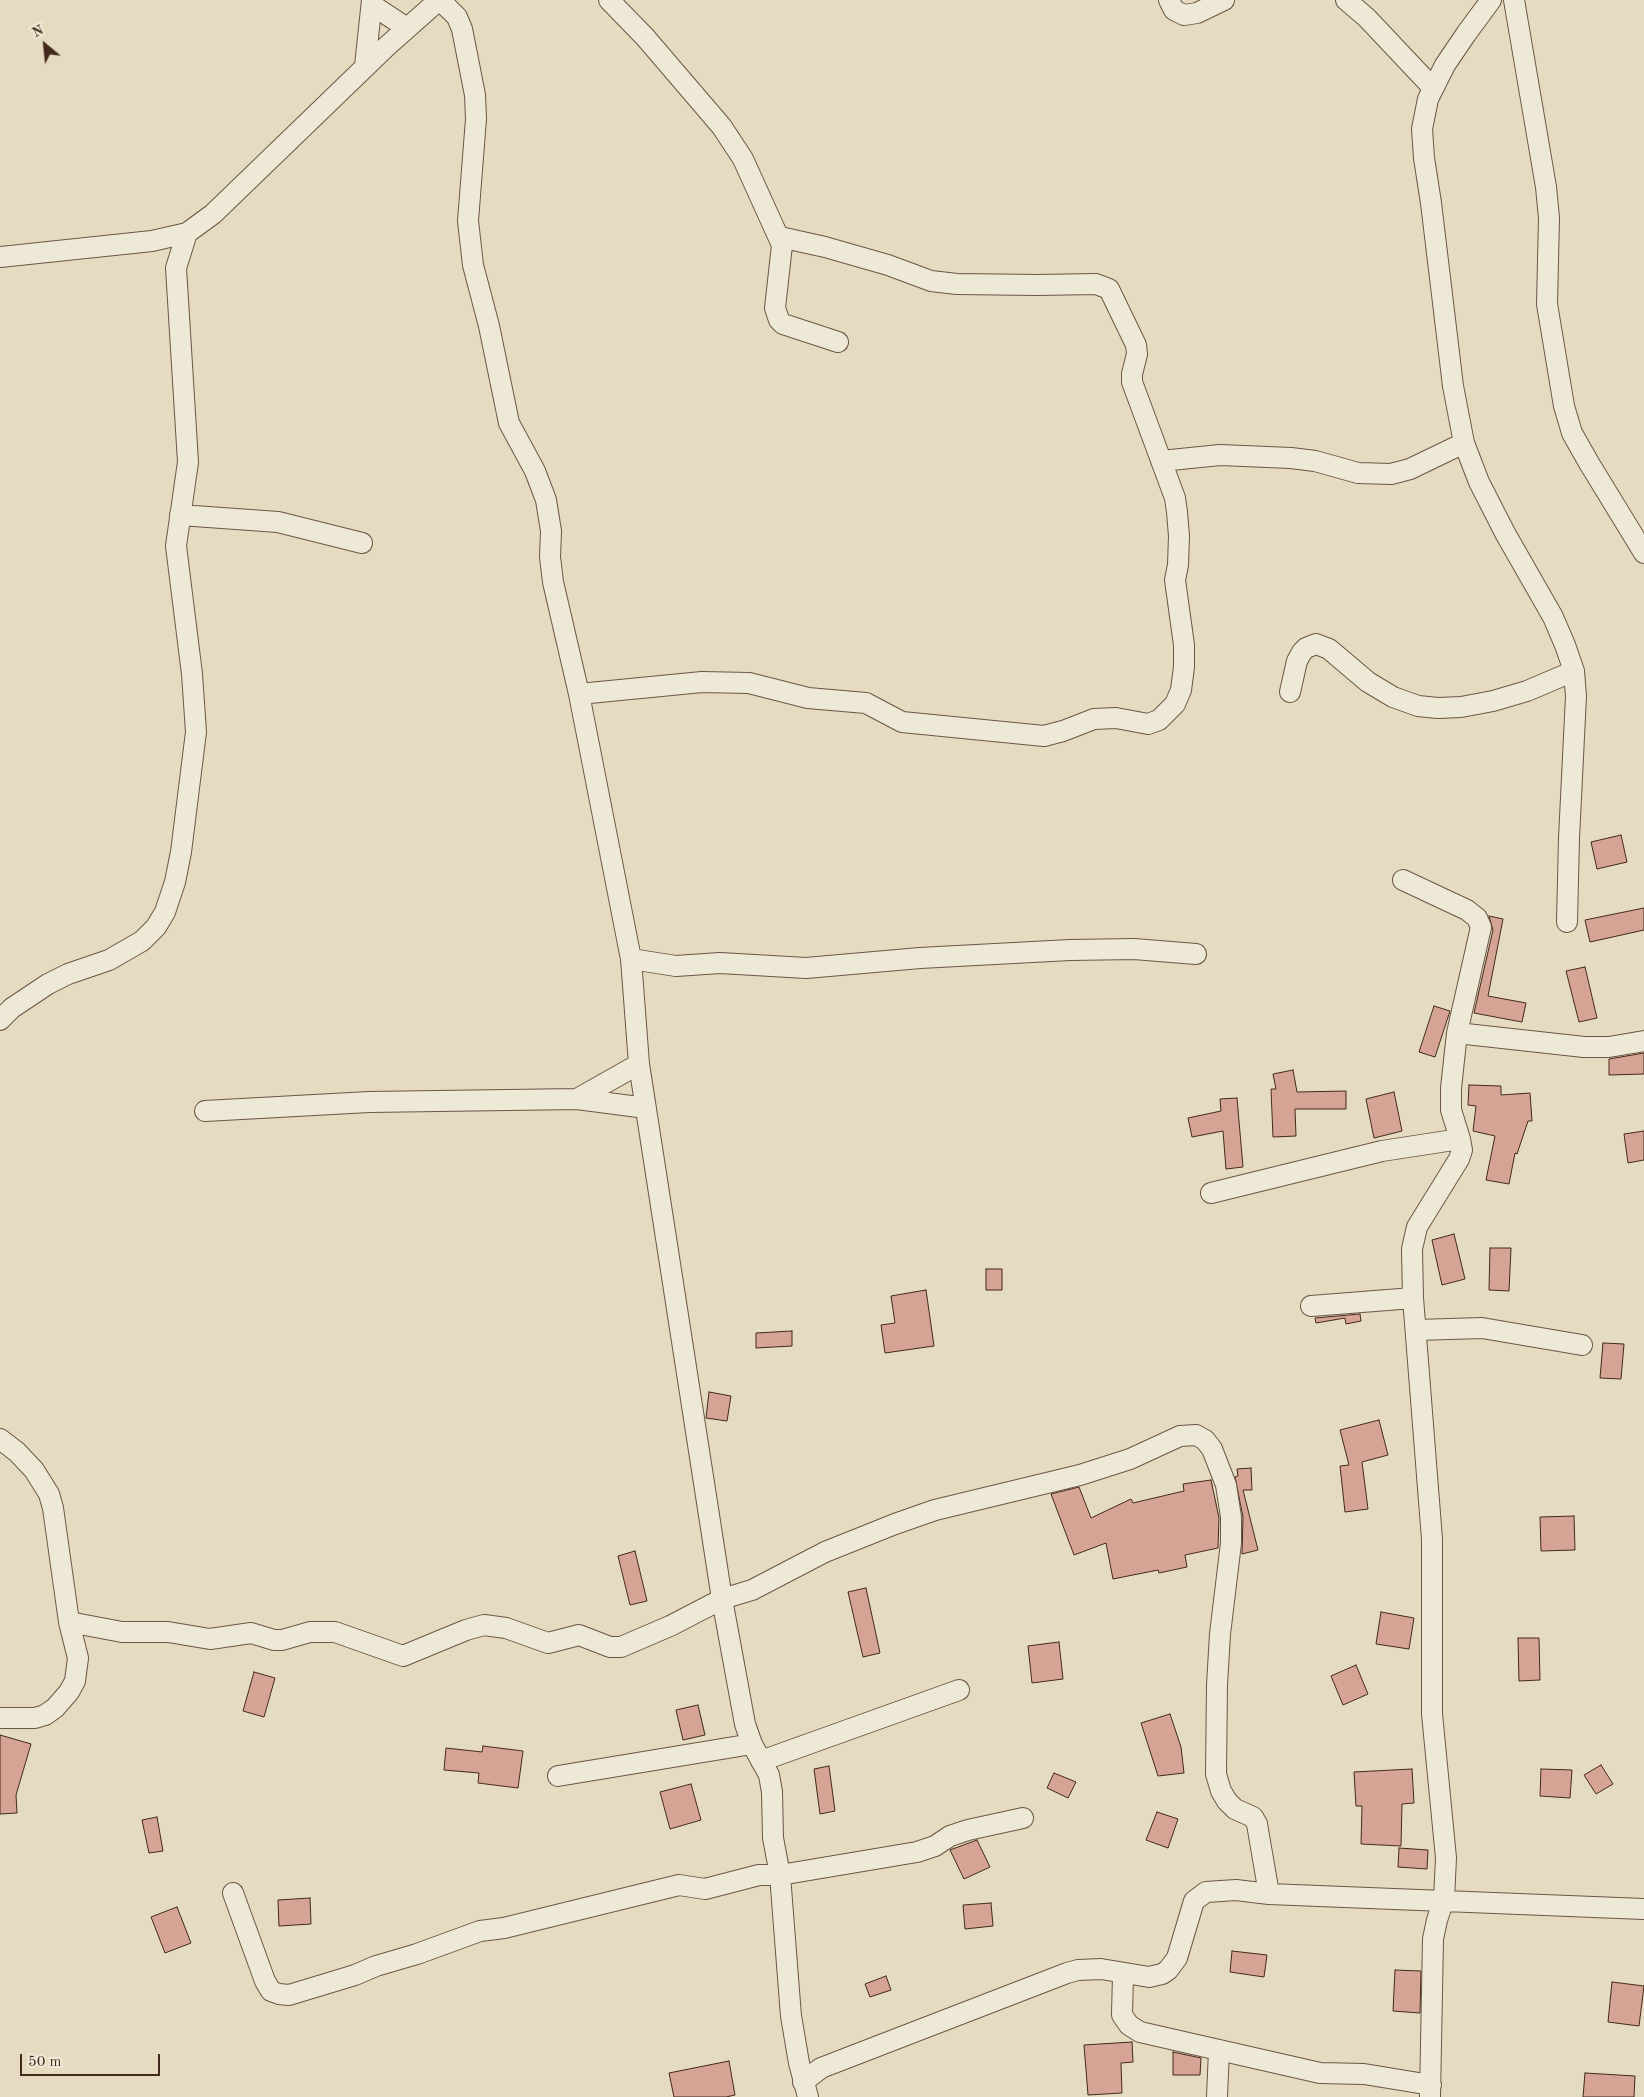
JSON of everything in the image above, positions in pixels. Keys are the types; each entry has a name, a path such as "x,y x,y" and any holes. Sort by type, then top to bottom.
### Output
{"street":[{"path":"0,257 152,241 187,233 213,214 366,66 440,0 457,17 462,29 475,95 476,118 468,221 474,265 489,326 508,423 536,471 546,500 551,531 550,556 553,582 579,694 631,959 639,1064 722,1599 745,1724 769,1775 772,1792 773,1838 780,1875 791,2016 803,2081 821,2068 1067,1973 1078,1970 1101,1969 1123,1974 1156,1977 1168,1970 1176,1958 1191,1906 1199,1895 1214,1891 1236,1890 1269,1894 1444,1899 1644,1909"},
{"path":"609,0 645,36 733,142 780,237 783,251 775,308 779,320 783,324 838,342"},
{"path":"1169,0 1174,10 1184,15 1197,13 1224,0"},
{"path":"1346,0 1367,18 1433,88"},
{"path":"1491,0 1466,34 1433,88 1424,114 1424,158 1454,394 1464,443 1479,482 1552,617 1565,644 1574,671 1576,696 1569,838 1568,922"},
{"path":"1514,0 1546,187 1549,218 1547,304 1564,406 1572,433 1644,553"},
{"path":"372,2 407,28"},
{"path":"366,66 372,2"},
{"path":"0,1020 12,1008 48,984 68,974 109,960 142,941 156,927 168,905 181,852 196,732 192,674 176,546 188,462 176,268 187,233"},
{"path":"579,694 702,682 749,683 808,698 866,703 902,722 1044,736 1094,719 1116,718 1148,724 1159,720 1176,704 1181,690 1184,645 1175,580 1178,566 1179,536 1175,498 1132,382 1137,354 1136,345 1109,289 1104,285 957,284 931,281 888,265 825,247 780,237"},
{"path":"152,241 176,268"},
{"path":"1161,461 1220,455 1291,458 1315,461 1358,473 1391,474 1410,469 1464,443"},
{"path":"180,515 278,522 362,543"},
{"path":"1290,692 1302,652 1316,644 1329,649 1368,682 1393,697 1418,706 1438,708 1461,707 1493,701 1574,671"},
{"path":"1123,1974 1122,2016 1129,2025 1140,2032 1320,2073 1364,2074 1430,2091 1434,1940 1437,1920 1444,1899 1446,1858 1432,1714 1432,1539 1413,1298 1412,1249 1417,1227 1459,1159 1462,1150 1451,1110 1451,1088 1457,1033 1481,927 1477,918 1468,910 1403,880"},
{"path":"631,959 676,966 720,963 806,968 920,958 1070,950 1134,949 1196,954"},
{"path":"1457,1033 1584,1047 1609,1047 1644,1041"},
{"path":"577,1099 639,1064"},
{"path":"206,1111 369,1102 577,1099 646,1108"},
{"path":"1211,1194 1382,1151 1460,1139"},
{"path":"1310,1306 1413,1298"},
{"path":"1417,1330 1482,1328 1582,1345"},
{"path":"69,1622 122,1632 168,1632 210,1640 251,1633 274,1640 282,1640 310,1632 334,1632 403,1656 466,1630 484,1625 506,1628 548,1643 579,1635 610,1647 621,1647 670,1626 722,1599 752,1590 825,1552 934,1510 1094,1471 1130,1460 1180,1436 1190,1434 1200,1437 1212,1449 1226,1485 1231,1517 1231,1544 1220,1634 1217,1685 1216,1774 1221,1791 1227,1801 1235,1809 1253,1817 1258,1824 1269,1894"},
{"path":"0,1439 17,1452 34,1470 50,1494 69,1622 78,1658 75,1681 69,1692 55,1708 45,1715 35,1718 0,1718"},
{"path":"558,1776 757,1753 959,1690"},
{"path":"233,1893 265,1981 271,1991 289,1995 355,1975 376,1966 417,1954 480,1931 504,1928 679,1885 705,1889 759,1875 780,1875 917,1852 968,1830 1023,1818"},
{"path":"1217,2097 1219,2050"}],"building":[{"path":"1621,835 1627,862 1597,869 1591,842"},
{"path":"1644,908 1644,930 1590,942 1585,920"},
{"path":"1489,916 1503,919 1488,996 1526,1003 1522,1022 1474,1013 1493,930"},
{"path":"1585,967 1597,1018 1579,1022 1566,971"},
{"path":"1434,1006 1450,1011 1435,1057 1419,1052"},
{"path":"1644,1053 1644,1074 1609,1075 1609,1059"},
{"path":"1293,1070 1297,1092 1346,1091 1346,1109 1295,1109 1296,1136 1273,1137 1271,1089 1276,1089 1273,1074"},
{"path":"1469,1085 1501,1086 1501,1095 1530,1093 1532,1121 1528,1121 1517,1154 1515,1153 1509,1184 1486,1180 1495,1136 1473,1131 1476,1106 1468,1105"},
{"path":"1394,1092 1402,1131 1374,1138 1366,1099"},
{"path":"1237,1098 1243,1167 1226,1169 1223,1131 1192,1137 1188,1118 1221,1111 1220,1099"},
{"path":"1644,1131 1644,1160 1628,1163 1624,1134"},
{"path":"1454,1234 1465,1279 1442,1285 1432,1240"},
{"path":"1490,1248 1511,1248 1509,1291 1489,1290"},
{"path":"986,1269 1002,1269 1002,1290 986,1290"},
{"path":"926,1290 934,1346 885,1353 881,1325 895,1323 891,1296"},
{"path":"1360,1314 1361,1321 1346,1324 1345,1318 1316,1323 1315,1318"},
{"path":"792,1331 792,1346 756,1348 756,1333"},
{"path":"1603,1343 1624,1344 1621,1379 1600,1378"},
{"path":"709,1392 731,1396 727,1421 706,1418"},
{"path":"1379,1420 1388,1455 1362,1462 1368,1509 1345,1512 1340,1466 1349,1465 1340,1430"},
{"path":"1251,1468 1252,1490 1243,1490 1258,1550 1242,1554 1243,1517 1235,1477 1238,1476 1237,1469"},
{"path":"1211,1480 1219,1518 1218,1548 1185,1555 1187,1567 1159,1573 1158,1570 1113,1579 1106,1543 1074,1555 1051,1494 1079,1487 1091,1518 1131,1499 1133,1503 1184,1491 1183,1484"},
{"path":"1574,1516 1575,1550 1541,1551 1540,1517"},
{"path":"635,1551 647,1601 630,1605 618,1556"},
{"path":"866,1588 880,1653 863,1657 848,1592"},
{"path":"1381,1612 1414,1618 1409,1649 1376,1644"},
{"path":"1518,1638 1539,1638 1540,1680 1519,1681"},
{"path":"1059,1642 1063,1679 1032,1683 1028,1646"},
{"path":"1356,1665 1368,1694 1343,1705 1331,1676"},
{"path":"254,1672 275,1678 264,1717 243,1711"},
{"path":"698,1705 705,1735 683,1740 676,1710"},
{"path":"1170,1714 1181,1747 1184,1773 1158,1776 1141,1723"},
{"path":"0,1735 31,1744 16,1795 17,1813 0,1814"},
{"path":"483,1746 523,1751 518,1788 478,1783 479,1773 444,1770 446,1748 482,1752"},
{"path":"1601,1765 1613,1784 1596,1794 1584,1775"},
{"path":"829,1766 835,1811 820,1814 814,1769"},
{"path":"1412,1769 1414,1803 1402,1804 1401,1846 1361,1844 1362,1806 1356,1806 1354,1772"},
{"path":"1541,1769 1572,1770 1570,1798 1540,1796"},
{"path":"1054,1773 1076,1782 1068,1798 1047,1788"},
{"path":"691,1784 701,1820 670,1829 660,1792"},
{"path":"1157,1812 1178,1819 1168,1848 1146,1840"},
{"path":"157,1817 163,1851 149,1853 142,1820"},
{"path":"977,1840 990,1867 964,1879 950,1850"},
{"path":"1399,1848 1428,1850 1427,1869 1398,1867"},
{"path":"310,1898 311,1924 279,1926 278,1900"},
{"path":"991,1903 993,1926 965,1929 963,1905"},
{"path":"177,1907 191,1943 165,1953 151,1917"},
{"path":"1232,1951 1267,1955 1264,1977 1230,1972"},
{"path":"1395,1970 1421,1971 1420,2013 1393,2011"},
{"path":"886,1976 891,1990 870,1997 865,1984"},
{"path":"1612,1982 1644,1986 1639,2026 1608,2022"},
{"path":"1132,2042 1133,2062 1121,2063 1122,2093 1088,2095 1084,2045"},
{"path":"1173,2052 1201,2058 1200,2075 1173,2075"},
{"path":"729,2061 735,2095 726,2097 674,2097 669,2073"},
{"path":"1585,2073 1635,2076 1634,2097 1583,2097"}]}
